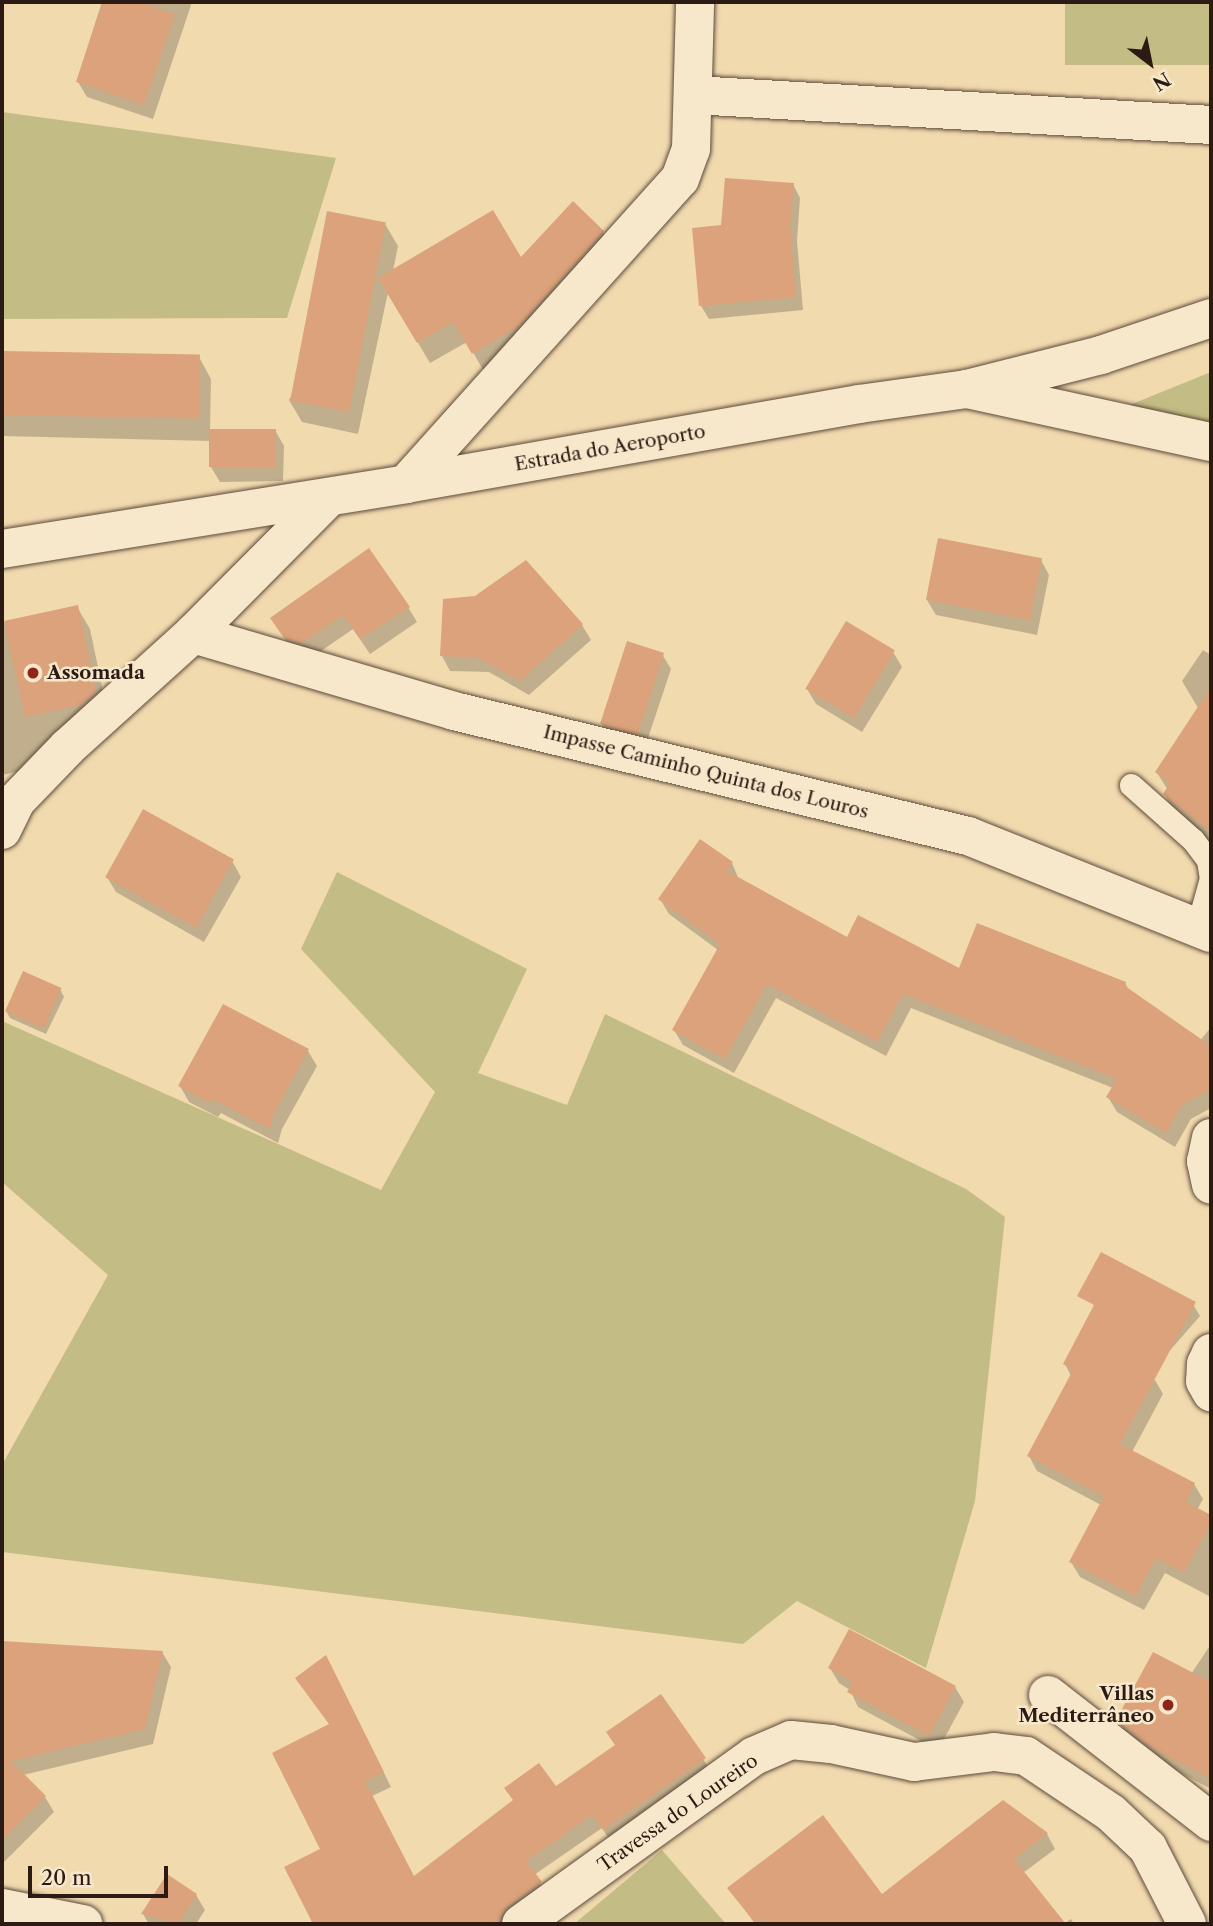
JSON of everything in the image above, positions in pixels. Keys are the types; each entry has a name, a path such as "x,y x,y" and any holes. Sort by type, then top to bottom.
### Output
{"street":[{"path":"406,484 680,179 691,149 695,2"},
{"path":"693,95 1211,125"},
{"name":"Estrada do Aeroporto","path":"2,549 406,484 859,404 967,389 1101,355 1211,318"},
{"path":"967,389 1211,442"},
{"path":"2,830 16,801 68,747 192,634 329,497"},
{"name":"Impasse Caminho Quinta dos Louros","path":"192,634 454,711 968,836 1204,930"},
{"path":"1211,1138 1206,1161 1211,1184"},
{"path":"1211,1353 1206,1364 1205,1381 1211,1392"},
{"path":"1048,1695 1211,1822"},
{"name":"Travessa do Loureiro","path":"521,1924 754,1756 791,1740 831,1744 914,1762 994,1752 1026,1756 1111,1813 1148,1848 1187,1924"},
{"path":"2,1908 83,1924"}],"lane":[{"path":"1131,785 1194,840 1208,860 1211,878 1204,930"}],"shaded area":[{"path":"1065,2 1211,2 1211,65 1065,65"},
{"path":"2,112 336,158 287,318 2,319"},
{"path":"1211,372 1211,423 1127,406"},
{"path":"337,872 527,969 478,1073 567,1105 605,1014 966,1189 1005,1217 975,1501 926,1668 797,1601 743,1644 2,1552 2,1465 108,1275 2,1182 2,1021 381,1190 435,1092 301,949"},
{"path":"662,1850 726,1924 574,1924"}],"building":[{"path":"102,2 138,2 175,14 144,105 76,82"},
{"path":"725,178 794,183 790,226 796,297 699,306 692,228 721,225"},
{"path":"573,201 604,231 519,326 472,354 453,322 417,343 378,278 493,210 521,257"},
{"path":"327,211 386,222 349,412 290,400"},
{"path":"2,351 200,354 199,418 2,415"},
{"path":"209,429 276,429 276,467 209,467"},
{"path":"938,538 1042,558 1030,620 926,600"},
{"path":"369,548 410,607 360,639 343,615 302,643 284,638 270,618"},
{"path":"526,560 583,624 520,681 479,658 440,656 443,599 475,596"},
{"path":"78,605 96,692 81,705 25,717 4,621"},
{"path":"846,621 895,650 854,718 805,689"},
{"path":"627,641 664,653 637,736 600,724"},
{"path":"1211,687 1211,832 1163,794 1170,783 1155,772"},
{"path":"143,809 234,859 196,928 105,877"},
{"path":"700,839 733,862 727,871 847,937 858,915 959,968 977,923 1126,982 1125,986 1211,1046 1211,1089 1183,1104 1166,1133 1106,1097 1117,1079 903,994 877,1042 767,984 725,1059 672,1030 720,944 658,899"},
{"path":"23,971 61,988 43,1028 5,1011"},
{"path":"223,1004 309,1049 274,1113 270,1129 212,1099 210,1103 178,1086"},
{"path":"1101,1252 1196,1302 1120,1444 1195,1483 1186,1502 1211,1515 1211,1522 1184,1573 1156,1558 1136,1596 1069,1562 1104,1496 1027,1456 1073,1370 1063,1364 1094,1305 1077,1296"},
{"path":"849,1629 956,1686 929,1736 847,1692 853,1682 828,1668"},
{"path":"2,1641 163,1651 145,1729 11,1761 46,1796 2,1840"},
{"name":"Villas Mediterrâneo","path":"1153,1652 1211,1682 1211,1779 1152,1748 1116,1720"},
{"path":"326,1655 384,1772 365,1781 414,1876 513,1800 504,1788 539,1763 556,1786 615,1745 606,1732 661,1694 706,1758 603,1830 592,1815 526,1861 542,1882 508,1906 496,1924 313,1924 284,1867 320,1849 272,1753 329,1724 295,1678"},
{"path":"1003,1800 1048,1833 1014,1859 1066,1924 756,1924 727,1888 823,1815 882,1894"},
{"path":"167,1874 197,1894 178,1924 141,1914"}],"place":[{"name":"Assomada","path":"33,673"},
{"name":"Villas Mediterrâneo","path":"1168,1705"}]}
